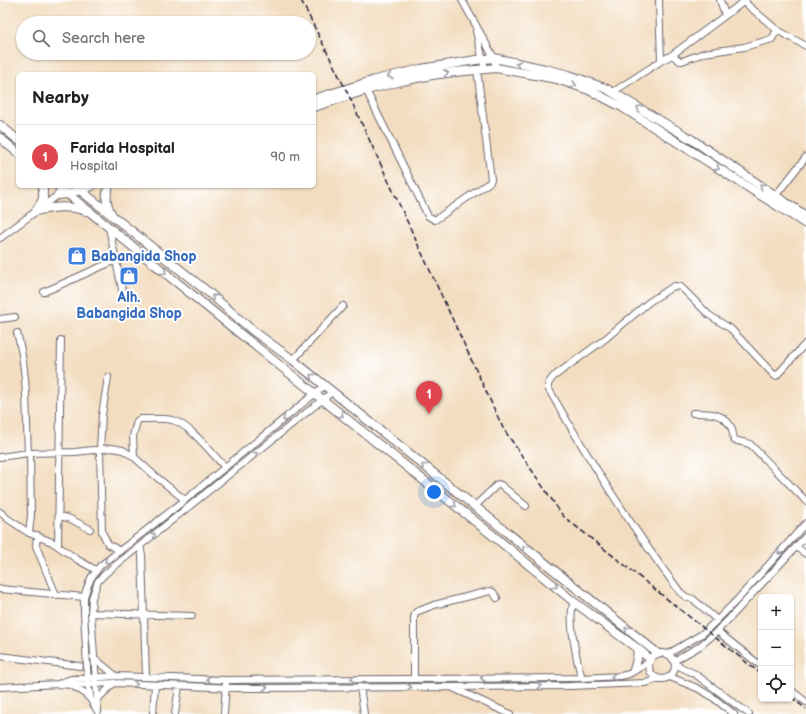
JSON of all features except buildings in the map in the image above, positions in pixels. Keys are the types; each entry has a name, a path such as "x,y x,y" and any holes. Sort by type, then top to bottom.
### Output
{"main road":[{"path":"316,98 344,88 390,76 421,69 483,59 494,58 568,75 591,82 613,92 673,128 806,216"},
{"path":"316,106 366,90 432,75 481,69 496,68 557,79 589,90 622,107 806,224"},
{"path":"0,125 16,138"},
{"path":"0,138 16,151"},
{"path":"36,211 42,199 43,188"},
{"path":"63,190 77,188 112,215 208,292 252,330 293,360 657,653"},
{"path":"108,188 106,194 106,202 112,215"},
{"path":"63,190 574,602 638,649 649,661"},
{"path":"36,211 65,207 78,208 94,215"},
{"path":"634,670 638,649"}],"street":[{"path":"462,0 494,58 496,68"},
{"path":"659,0 661,60"},
{"path":"720,0 725,15"},
{"path":"613,92 661,60 672,55 745,1 777,30 806,46"},
{"path":"366,90 428,216 435,220 490,182 491,179 481,69 483,59 474,22"},
{"path":"672,55 682,61 704,53 751,45 772,39 777,30"},
{"path":"776,195 806,157"},
{"path":"0,238 63,190"},
{"path":"109,228 123,294"},
{"path":"44,292 116,260"},
{"path":"717,620 693,599 686,597 680,592 649,550 583,449 548,388 548,384 553,378 605,339 649,302 674,286 681,287 709,315 732,328 774,376 776,376 806,343"},
{"path":"293,360 343,306"},
{"path":"0,319 15,317"},
{"path":"17,333 22,350 24,368 31,516 29,533"},
{"path":"58,546 61,340"},
{"path":"108,377 102,415 100,449 102,532 108,544 120,551"},
{"path":"91,714 98,713 87,677 84,596 90,578 96,570 185,500 324,386"},
{"path":"94,699 96,680 90,613 92,598 98,582 111,568 323,401 332,392"},
{"path":"693,414 709,413 720,416 732,428 734,440 750,444 806,501"},
{"path":"134,457 133,436 137,421 140,419 170,420 178,422 191,431 225,467"},
{"path":"0,457 29,453 60,453 112,448 123,450 134,457 185,500"},
{"path":"474,507 498,484 526,506"},
{"path":"0,512 29,533 37,535 58,546 96,570"},
{"path":"59,516 68,518 90,529"},
{"path":"0,519 8,519"},
{"path":"71,682 88,684 96,680 116,676 226,680 582,678 621,676 629,674 649,661 657,653 668,654 702,634 738,599 806,523"},
{"path":"37,535 36,546 56,595"},
{"path":"674,662 700,646 717,631 805,538"},
{"path":"140,546 142,555 146,677"},
{"path":"796,547 806,554"},
{"path":"0,589 56,595 84,596"},
{"path":"414,679 414,617 416,612 434,605 490,591 493,592 497,598"},
{"path":"574,602 572,609 572,621 582,678"},
{"path":"90,613 192,616"},
{"path":"717,631 758,664"},
{"path":"668,654 674,662 695,674 749,714"},
{"path":"0,656 80,666"},
{"path":"94,657 116,676"},
{"path":"71,682 86,658"},
{"path":"649,661 649,672 653,677 658,679"},
{"path":"0,687 59,684 87,677 114,683 226,687 569,686 646,683 658,679 667,679 674,673 674,662"},
{"path":"670,676 697,688 734,714"},
{"path":"224,714 226,680"},
{"path":"71,682 94,699"},
{"path":"94,699 114,683"},
{"path":"153,714 155,685"},
{"path":"175,714 179,686"},
{"path":"360,687 364,714"},
{"path":"451,687 510,714"},
{"path":"794,692 806,702"}],"railway":[{"path":"301,0 309,16"},
{"path":"316,30 349,96 503,428 563,516 758,672"},
{"path":"794,699 806,709"}],"place":[{"name":"Babangida Shop","path":"77,256"},
{"name":"Alh. Babangida Shop","path":"129,276"},
{"name":"Farida Hospital","path":"429,414"}]}
